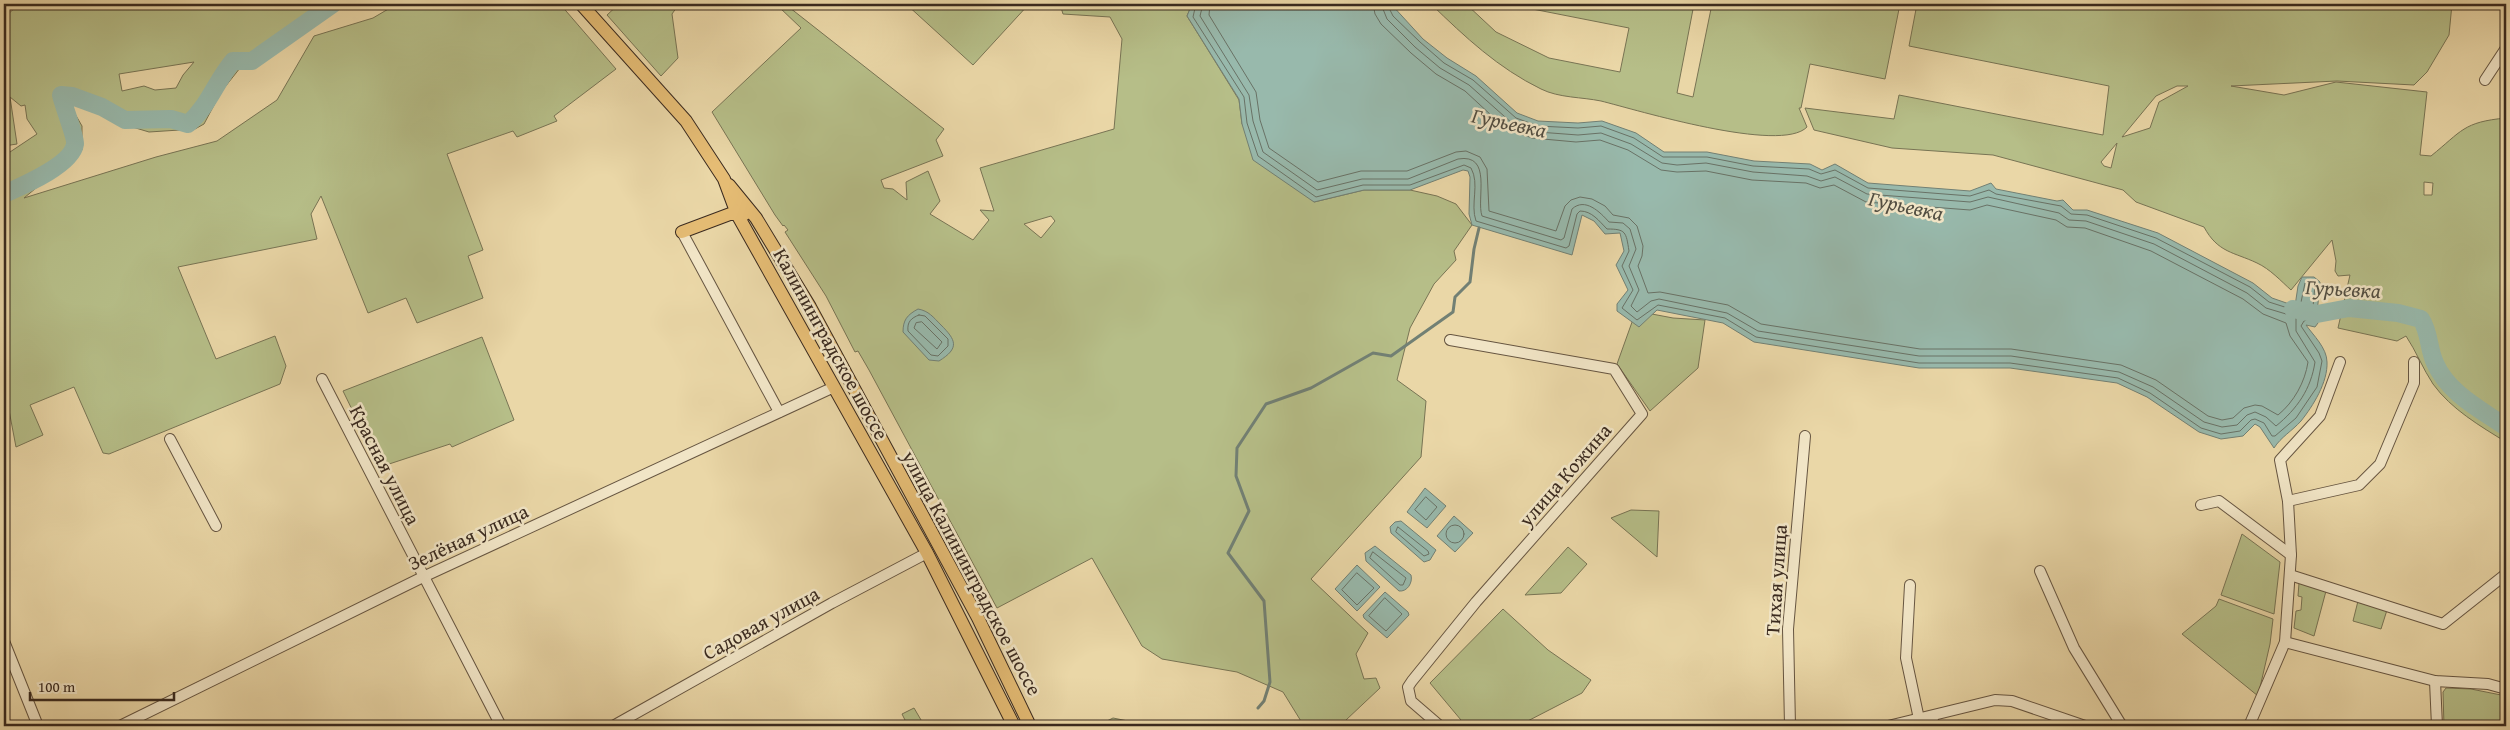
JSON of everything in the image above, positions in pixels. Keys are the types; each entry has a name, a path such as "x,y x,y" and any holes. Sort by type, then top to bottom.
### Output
{"main road":[{"path":"581,4 686,121 729,187 734,212 682,232"},
{"path":"716,218 721,210 729,187"},
{"name":"улица Калининградское шоссе","path":"729,187 762,228 810,307 978,618 1030,726"},
{"name":"улица Калининградское шоссе","path":"734,212 745,214 762,228"},
{"name":"Калининградское шоссе","path":"734,212 927,553 1014,726"}],"street":[{"path":"2485,80 2506,48"},
{"path":"682,232 779,412"},
{"name":"улица Кожина","path":"1440,726 1411,700 1408,687 1415,676 1476,602 1642,414 1614,369 1450,340"},
{"path":"2249,726 2285,642 2291,555 2288,501 2280,460 2320,416 2340,362"},
{"path":"2288,501 2359,485 2380,464 2414,383 2414,362"},
{"name":"Красная улица","path":"322,379 501,726"},
{"name":"Зелёная улица","path":"120,726 423,577 834,387"},
{"name":"Тихая улица","path":"1790,726 1788,629 1805,436"},
{"path":"170,439 216,526"},
{"path":"2202,505 2219,501 2291,555"},
{"name":"Садовая улица","path":"613,726 832,603 927,553"},
{"path":"2040,571 2074,648 2122,726"},
{"path":"2290,575 2443,624 2506,574"},
{"path":"1910,585 1906,658 1919,719"},
{"path":"4,641 38,726"},
{"path":"2285,642 2435,681 2488,684 2506,689"},
{"path":"2435,681 2437,726"},
{"path":"1888,726 1919,719 1933,721 1995,700 2012,701 2084,726"}],"green space":[{"path":"19,4 343,4 283,49 257,61 244,63 221,92 204,124 195,129 149,132 129,126 78,97 67,100 82,126 82,150 24,198 156,157 217,141 277,100 314,36 373,18 390,8 389,4 560,4 616,69 554,116 557,121 517,137 513,131 447,154 483,250 468,256 483,298 417,323 406,298 368,313 321,196 311,214 317,239 178,267 216,359 275,336 286,366 280,384 109,454 103,453 74,387 30,405 43,435 16,447 4,384 4,156 37,134 27,119 25,105 21,106 10,97 17,144 4,146 4,18","holes":["194,62 183,75 176,88 155,90 144,86 122,91 119,74"]},
{"path":"619,4 679,4 672,14 678,58 661,76 607,15"},
{"path":"785,4 944,129 936,140 943,156 881,180 884,188 893,189 907,200 906,182 928,171 940,201 930,214 973,240 989,220 980,210 994,211 980,168 1114,129 1122,39 1110,17 1063,14 1060,4 1192,4 1187,16 1239,100 1242,124 1314,202 1364,190 1410,190 1437,196 1456,204 1472,225 1454,251 1456,260 1434,284 1410,328 1397,380 1426,401 1421,457 1311,579 1368,633 1356,654 1364,679 1376,678 1380,688 1346,720 1351,726 1304,726 1283,692 1237,672 1162,659 1142,646 1092,558 997,608 869,370 858,351 855,352 826,296 785,232 788,230 775,215 712,112 801,28 779,7","holes":["1051,216 1055,221 1041,238 1024,224"]},
{"path":"906,4 1029,4 973,65"},
{"path":"1431,4 1466,4 1496,32 1549,58 1620,72 1629,28 1507,4 1694,4 1677,93 1693,97 1712,4 1900,4 1885,79 1810,64 1801,108 1799,108 1807,127 1792,134 1769,136 1708,128 1601,101 1548,92 1525,81 1496,62 1469,40"},
{"path":"1917,4 2452,4 2449,35 2427,72 2414,85 2337,81 2231,86 2284,95 2336,82 2427,92 2420,155 2431,156 2457,134 2472,125 2506,118 2506,442 2466,416 2440,393 2429,378 2406,336 2397,341 2338,328 2350,275 2338,276 2335,271 2336,261 2332,240 2291,290 2262,266 2221,247 2209,236 2204,227 2136,202 2123,190 1993,155 1892,148 1814,130 1805,108 1894,119 1899,95 2103,135 2109,86 1909,46","holes":["2177,86 2188,86 2159,102 2150,128 2122,137 2156,96","2117,143 2111,168 2104,166 2101,162","2424,182 2433,183 2432,195 2424,195"]},
{"path":"1636,311 1673,318 1705,320 1698,368 1650,411 1617,364"},
{"path":"482,337 514,420 452,447 450,444 380,467 343,391"},
{"path":"1631,510 1659,511 1657,557 1611,518"},
{"path":"2242,534 2280,562 2274,614 2221,595"},
{"path":"1568,547 1587,564 1561,593 1525,595"},
{"path":"2299,583 2326,591 2314,636 2294,628 2296,611 2301,610 2302,597 2298,596"},
{"path":"2219,599 2273,619 2270,644 2258,696 2182,634 2216,606"},
{"path":"2358,601 2387,610 2381,629 2353,621"},
{"path":"1503,609 1548,650 1591,680 1582,693 1518,726 1466,726 1430,683"},
{"path":"2446,688 2471,689 2506,696 2506,726 2444,726 2443,692"},
{"path":"914,708 924,725 908,726 902,714"},
{"path":"1113,718 1128,721 1131,726 1097,726"}],"water":[{"path":"1192,4 1391,4 1423,39 1447,58 1476,76 1517,113 1538,121 1578,123 1602,121 1636,133 1664,152 1707,152 1754,161 1810,164 1822,170 1835,164 1868,183 1970,191 1991,183 1996,189 2057,201 2063,200 2073,210 2087,210 2158,233 2253,283 2272,298 2295,306 2298,286 2302,277 2314,277 2320,282 2318,323 2315,327 2306,325 2325,352 2327,370 2325,378 2315,401 2306,415 2274,448 2260,427 2255,424 2243,436 2221,439 2199,432 2147,397 2117,383 2010,368 1919,368 1754,342 1723,323 1657,310 1639,327 1617,311 1617,304 1628,290 1616,265 1624,251 1620,233 1605,234 1594,221 1582,215 1572,255 1472,225 1469,214 1470,177 1468,171 1463,170 1410,190 1364,190 1314,202 1253,160 1242,124 1239,99 1187,16"},
{"path":"918,309 931,315 950,335 954,344 950,352 939,361 929,360 903,332 906,318"},
{"path":"1425,488 1446,506 1427,528 1407,512"},
{"path":"1454,516 1473,533 1455,552 1437,536"},
{"path":"1401,521 1436,550 1430,560 1424,562 1391,533 1390,527 1395,522"},
{"path":"1375,546 1411,575 1409,586 1405,590 1399,591 1366,561 1365,553"},
{"path":"1357,565 1380,587 1357,611 1335,589"},
{"path":"1385,592 1409,615 1387,638 1363,615"}],"waterway":[{"name":"Гурьевка","path":"4,194 45,174 65,160 72,152 75,140 61,95 72,96 102,107 125,120 171,119 188,124 207,102 233,61 252,61 333,4"},
{"path":"1258,708 1264,701 1270,682 1264,601 1228,553 1249,511 1236,476 1237,448 1266,404 1311,388 1373,353 1391,356 1453,312 1455,297 1470,282 1479,228"},
{"name":"Гурьевка","path":"2293,309 2317,314 2349,308 2398,313 2421,319 2435,363 2448,383 2456,392 2506,427"}]}
